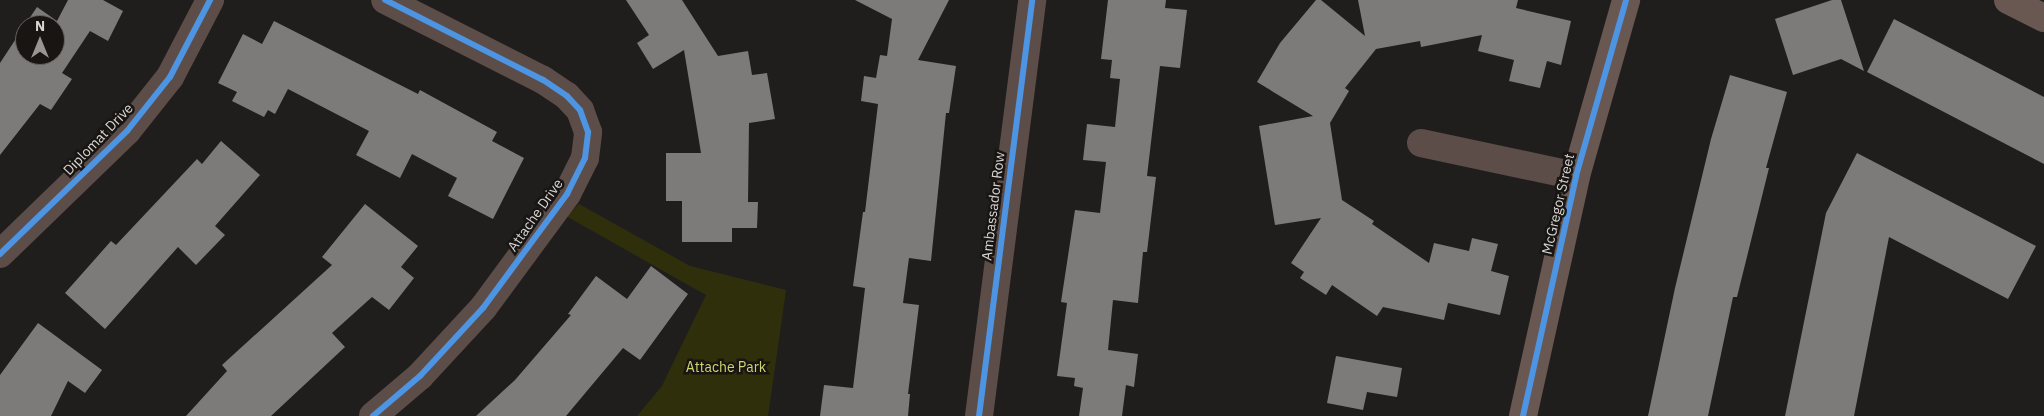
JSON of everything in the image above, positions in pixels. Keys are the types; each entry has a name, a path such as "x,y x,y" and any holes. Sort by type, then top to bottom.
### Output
{"street":[{"name":"Diplomat Drive","path":"1,249 127,131 170,77 210,0"},
{"name":"Attache Drive","path":"373,416 420,376 483,308 567,194 585,158 588,132 580,110 568,96 543,80 385,0"},
{"name":"Ambassador Row","path":"979,416 1032,0"},
{"name":"McGregor Street","path":"1523,416 1576,176 1626,0"},
{"path":"1421,143 1576,176"}],"green space":[{"name":"Attache Park","path":"579,204 690,266 786,290 768,416 637,416 662,386 706,295 566,216"}],"building":[{"path":"68,0 103,0 123,11 108,41 90,31 62,73 72,79 51,110 40,104 0,155 0,63 15,40 15,65 65,65 65,15 60,15"},
{"path":"626,0 682,0 718,56 748,51 752,75 767,73 775,119 749,123 748,202 758,202 757,228 732,228 732,242 682,242 682,201 666,201 666,153 701,153 684,50 653,69 637,43 649,35"},
{"path":"855,0 949,0 918,60 956,66 949,113 946,113 931,261 909,258 903,303 919,305 908,394 910,394 908,416 820,416 824,385 853,388 865,288 853,286 863,212 865,212 878,104 861,101 864,76 876,78 880,55 887,56 892,19"},
{"path":"1108,0 1166,0 1165,8 1187,10 1180,68 1160,66 1147,176 1156,177 1147,252 1143,252 1138,303 1113,300 1108,350 1138,354 1134,387 1126,385 1122,416 1079,416 1083,388 1074,386 1075,378 1057,376 1067,303 1061,302 1075,210 1100,213 1106,162 1083,160 1087,124 1115,127 1120,79 1110,78 1112,60 1101,59"},
{"path":"1316,0 1321,0 1365,36 1358,0 1518,0 1516,8 1571,21 1561,65 1547,61 1540,88 1509,81 1514,60 1478,51 1482,35 1421,47 1420,41 1376,49 1345,88 1349,91 1330,123 1342,200 1374,221 1372,224 1429,263 1434,243 1469,251 1472,238 1498,244 1491,271 1509,276 1500,315 1448,303 1444,320 1383,307 1377,316 1332,285 1326,295 1300,278 1304,272 1291,263 1321,218 1275,225 1259,126 1313,116 1257,82 1280,43"},
{"path":"1832,0 1841,0 1864,71 1841,59 1793,75 1775,19"},
{"path":"37,7 48,15 32,15"},
{"path":"1894,19 2044,97 2044,164 1867,72"},
{"path":"274,21 418,94 420,90 497,132 492,141 524,158 493,219 448,196 457,178 412,154 400,178 356,155 369,131 288,89 275,114 268,110 264,117 232,101 237,92 218,83 243,34 262,44"},
{"path":"1730,75 1787,92 1766,168 1769,168 1737,297 1733,297 1708,416 1648,416 1675,288 1711,139"},
{"path":"221,141 260,175 215,226 225,235 196,265 178,247 105,329 65,293 111,241 116,245 197,159 202,164"},
{"path":"1857,153 2036,246 2008,299 1889,237 1854,416 1785,416 1826,213"},
{"path":"365,204 418,246 401,267 414,278 389,310 372,297 332,333 345,347 271,416 186,416 227,371 222,365 332,265 322,257"},
{"path":"651,266 688,294 640,360 623,348 566,416 476,416 515,380 571,315 568,314 596,276 627,299"},
{"path":"38,323 102,370 85,393 68,381 51,416 0,416 0,375"},
{"path":"1336,356 1402,368 1397,397 1367,392 1363,410 1327,403"}],"cycle path":[{"path":"0,254 127,131 170,77 210,0"},
{"path":"373,416 420,376 483,308 567,194 585,158 588,132 580,110 567,96 543,80 385,0"},
{"path":"979,416 1032,0"},
{"path":"1523,416 1576,176 1626,0"}]}
